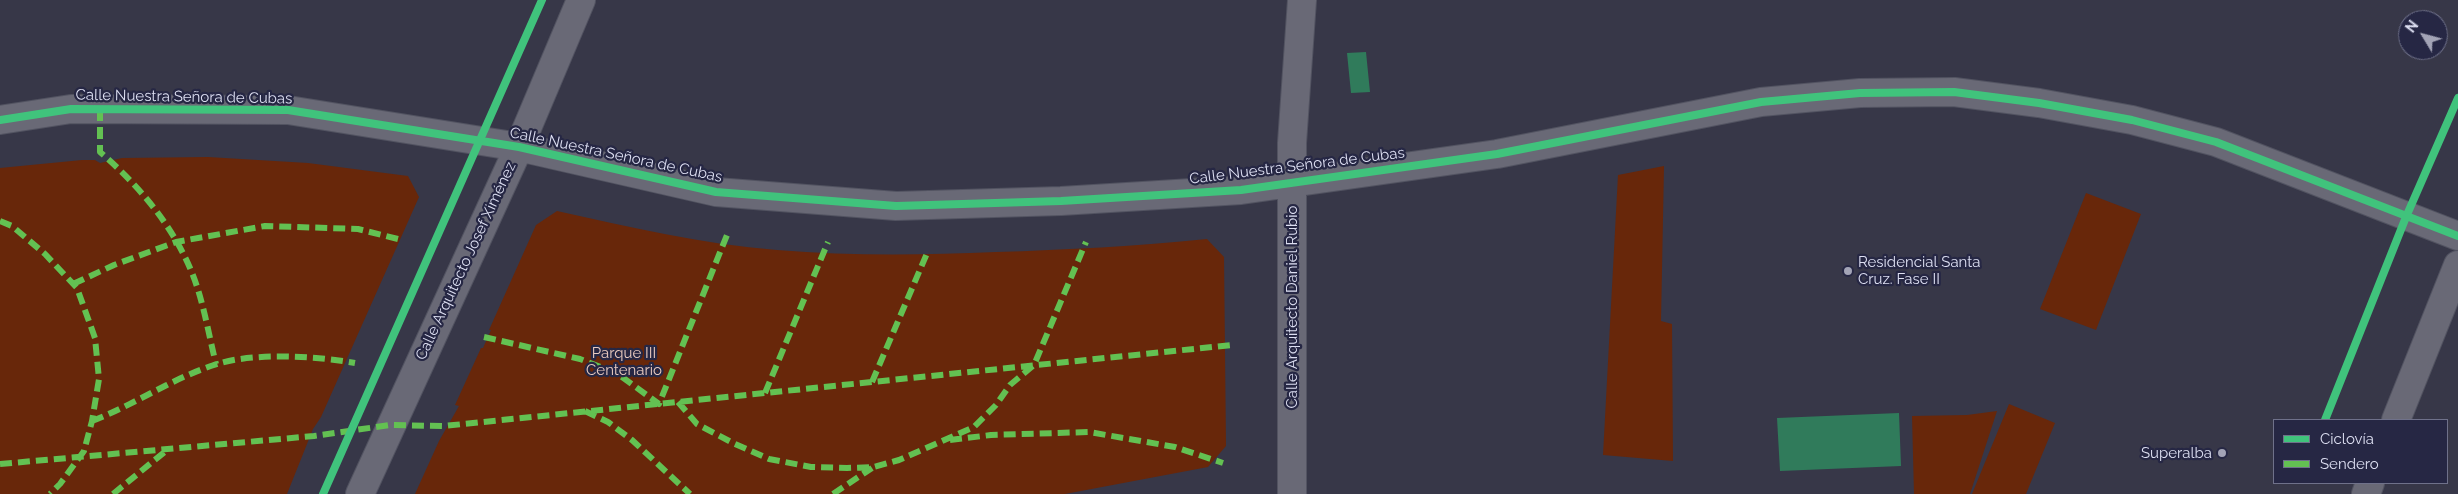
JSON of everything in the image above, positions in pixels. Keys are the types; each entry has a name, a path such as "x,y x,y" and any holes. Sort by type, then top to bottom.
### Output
{"street":[{"name":"Calle Arquitecto Josef Ximénez","path":"360,494 519,147 581,0"},
{"name":"Calle Arquitecto Daniel Rubio","path":"1292,494 1291,181 1302,0"},
{"name":"Calle Nuestra Señora de Cubas","path":"0,120 71,109 288,110 519,147 716,192 896,206 1061,201 1241,190 1291,181 1497,154 1761,102 1860,93 1954,92 2039,103 2132,120 2216,142 2458,236"},
{"path":"2396,419 2457,272"}],"green space":[{"path":"208,157 308,163 408,176 419,197 321,417 313,429 287,494 0,494 0,168 82,160 95,160 100,163 122,158"},
{"path":"1664,166 1661,321 1672,324 1673,461 1603,455 1618,175"},
{"path":"2086,193 2141,214 2096,330 2040,309"},
{"name":"Parque III Centenario","path":"557,211 721,244 832,253 914,254 1022,251 1128,246 1207,239 1224,257 1226,446 1208,467 1065,494 415,494 439,441 459,406 455,405 481,348 483,348 491,330 489,330 536,225"},
{"path":"2009,404 2055,423 2026,494 1972,494"},
{"path":"1997,411 1970,494 1914,494 1912,416 1967,415"}],"shaded area":[{"path":"1366,52 1370,92 1351,93 1347,53"},
{"path":"1899,413 1901,466 1780,471 1777,418"}],"marked path":[{"path":"100,109 100,152 152,205 182,251 198,291 216,364"},
{"path":"0,221 12,226 45,254 77,288 95,338 99,379 92,421 84,451 60,484 50,494"},
{"path":"73,284 114,265 176,242 265,226 358,229 402,240"},
{"path":"484,337 580,359 618,374 659,404 729,230"},
{"path":"765,393 828,242"},
{"path":"678,402 697,424 769,459 811,467 847,468 874,467 899,460 974,427 996,405 1010,385 1034,365 1086,242"},
{"path":"872,382 928,251"},
{"path":"0,464 314,436 390,425 444,426 1232,345"},
{"path":"92,421 108,415 183,377 229,361 246,358 303,357 355,363"},
{"path":"585,411 608,422 632,440 690,494"},
{"path":"950,440 991,435 1089,432 1175,447 1223,463"},
{"path":"113,494 167,450"},
{"path":"833,494 872,468"}],"cycle path":[{"path":"323,494 542,0"},
{"path":"0,120 71,109 288,110 519,147 716,192 896,206 1061,201 1241,190 1497,154 1761,102 1860,93 1954,92 2039,103 2132,120 2216,142 2458,236"},
{"path":"2325,419 2406,217 2458,98"}],"place":[{"name":"Residencial Santa Cruz. Fase II","path":"1848,271"},
{"name":"Superalba","path":"2222,453"}]}
